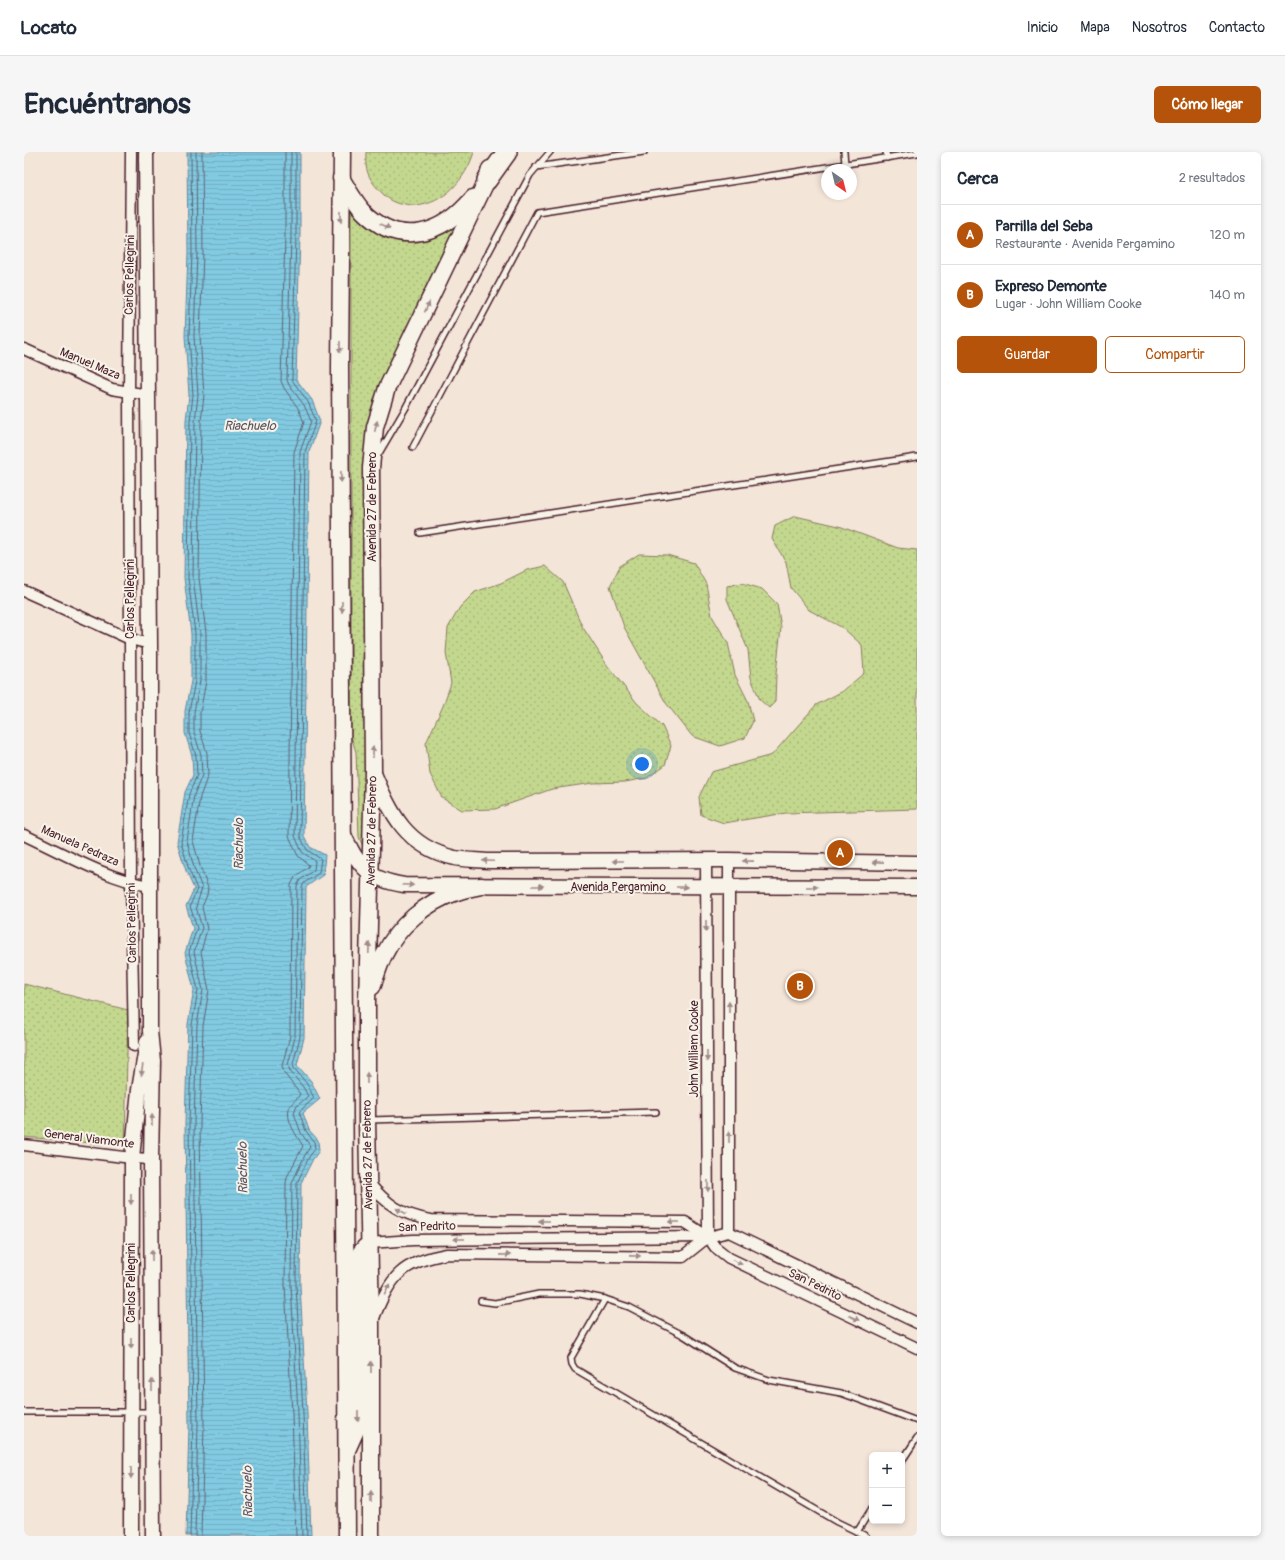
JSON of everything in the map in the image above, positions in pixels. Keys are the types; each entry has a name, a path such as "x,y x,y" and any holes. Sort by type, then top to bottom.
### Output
{"highway":[{"path":"487,180 507,152"}],"main road":[{"name":"Carlos Pellegrini","path":"146,152 150,644 150,1031 153,1061 151,1159 153,1536"},
{"name":"Avenida 27 de Febrero","path":"342,152 340,375 347,1536"},
{"name":"Avenida 27 de Febrero","path":"371,1536 371,1324 367,1120 367,1002 373,771 371,468 375,427 387,388 487,180 496,152"},
{"path":"341,178 356,202 370,217 395,231 415,234 434,229 452,218 465,207 487,180"},
{"path":"373,771 387,804 396,819 407,832 419,843 456,858 489,861 728,860 917,863"},
{"name":"Avenida Pergamino","path":"343,833 353,853 362,866 371,875 389,882 404,885 917,887"},
{"path":"367,1002 384,954 397,934 414,916 435,902 457,892 481,886"},
{"name":"Carlos Pellegrini","path":"131,1536 132,1158 139,1090 150,1031"}],"street":[{"name":"Carlos Pellegrini","path":"131,152 129,392 131,883 134,1046"},
{"path":"131,211 146,203"},
{"name":"Manuel Maza","path":"24,349 112,388 148,395"},
{"path":"24,591 130,639 150,644"},
{"name":"Manuela Pedraza","path":"24,835 113,876 131,883 150,886"},
{"name":"John William Cooke","path":"706,860 708,1237"},
{"path":"728,860 729,1232"},
{"name":"General Viamonte","path":"24,1145 151,1159"},
{"name":"San Pedrito","path":"368,1181 386,1201 400,1211 416,1218 431,1220 685,1222 708,1237 715,1247 729,1258 917,1348"},
{"name":"San Pedrito","path":"369,1243 413,1240 708,1237 729,1232 917,1324"},
{"name":"San Pedrito","path":"371,1324 390,1283 399,1272 414,1263 430,1257 447,1254 683,1257 708,1237"},
{"path":"347,1458 358,1433 358,1251 363,1245 369,1243"}],"lane":[{"path":"371,468 405,409 530,175 550,152"},
{"path":"614,156 624,152"},
{"path":"536,167 644,152"},
{"path":"844,152 845,164 917,154"},
{"path":"886,152 887,158"},
{"path":"413,447 537,212 821,168"},
{"path":"420,533 917,457"},
{"path":"367,1120 656,1112"},
{"path":"481,1301 495,1303 539,1294 580,1294 605,1299 635,1310 683,1336 735,1368 769,1380 841,1394 917,1421"},
{"path":"605,1299 571,1358 572,1364 576,1369 817,1510 866,1536"},
{"path":"24,1412 152,1412"},
{"path":"905,1456 917,1438"},
{"path":"857,1532 869,1513"}],"green space":[{"path":"366,152 474,152 465,172 452,188 435,201 415,206 393,201 377,188 368,173 366,166"},
{"path":"351,202 398,236 465,215 377,396 365,852 359,837 356,752 351,736"},
{"path":"795,516 839,526 898,548 917,550 917,809 786,813 724,823 701,815 699,797 711,772 772,755 816,705 843,691 864,673 862,645 843,628 809,610 791,588 786,562 772,539 775,526"},
{"path":"639,554 667,555 694,563 706,584 712,616 728,643 735,675 748,701 753,721 745,738 720,746 692,736 666,703 624,627 610,586 620,566"},
{"path":"545,566 563,582 582,626 607,665 637,703 662,726 671,746 665,765 647,778 625,782 593,783 552,789 495,809 462,810 442,798 430,774 426,743 443,706 451,683 446,653 448,628 460,607 475,592 501,583 527,570"},
{"path":"742,583 762,589 777,604 781,627 776,674 775,702 769,708 760,700 751,678 748,650 727,599 727,586"},
{"path":"24,984 128,1010 125,1146 24,1137"}],"water":[{"name":"Riachuelo","path":"187,152 300,152 300,236 296,379 312,400 320,421 309,452 304,836 310,847 325,855 323,875 306,887 304,1038 297,1065 311,1081 320,1099 303,1113 309,1130 318,1140 319,1151 313,1159 301,1183 300,1285 307,1413 311,1536 186,1536 189,1425 185,1123 188,1024 194,990 185,953 193,928 186,906 194,889 186,871 177,842 185,792 193,775 192,756 185,733 185,711 191,681 191,634 184,578 186,420 189,395 185,336 188,253"}],"place":[{"name":"Parrilla del Seba","path":"840,853"},
{"name":"Expreso Demonte","path":"800,986"}]}
